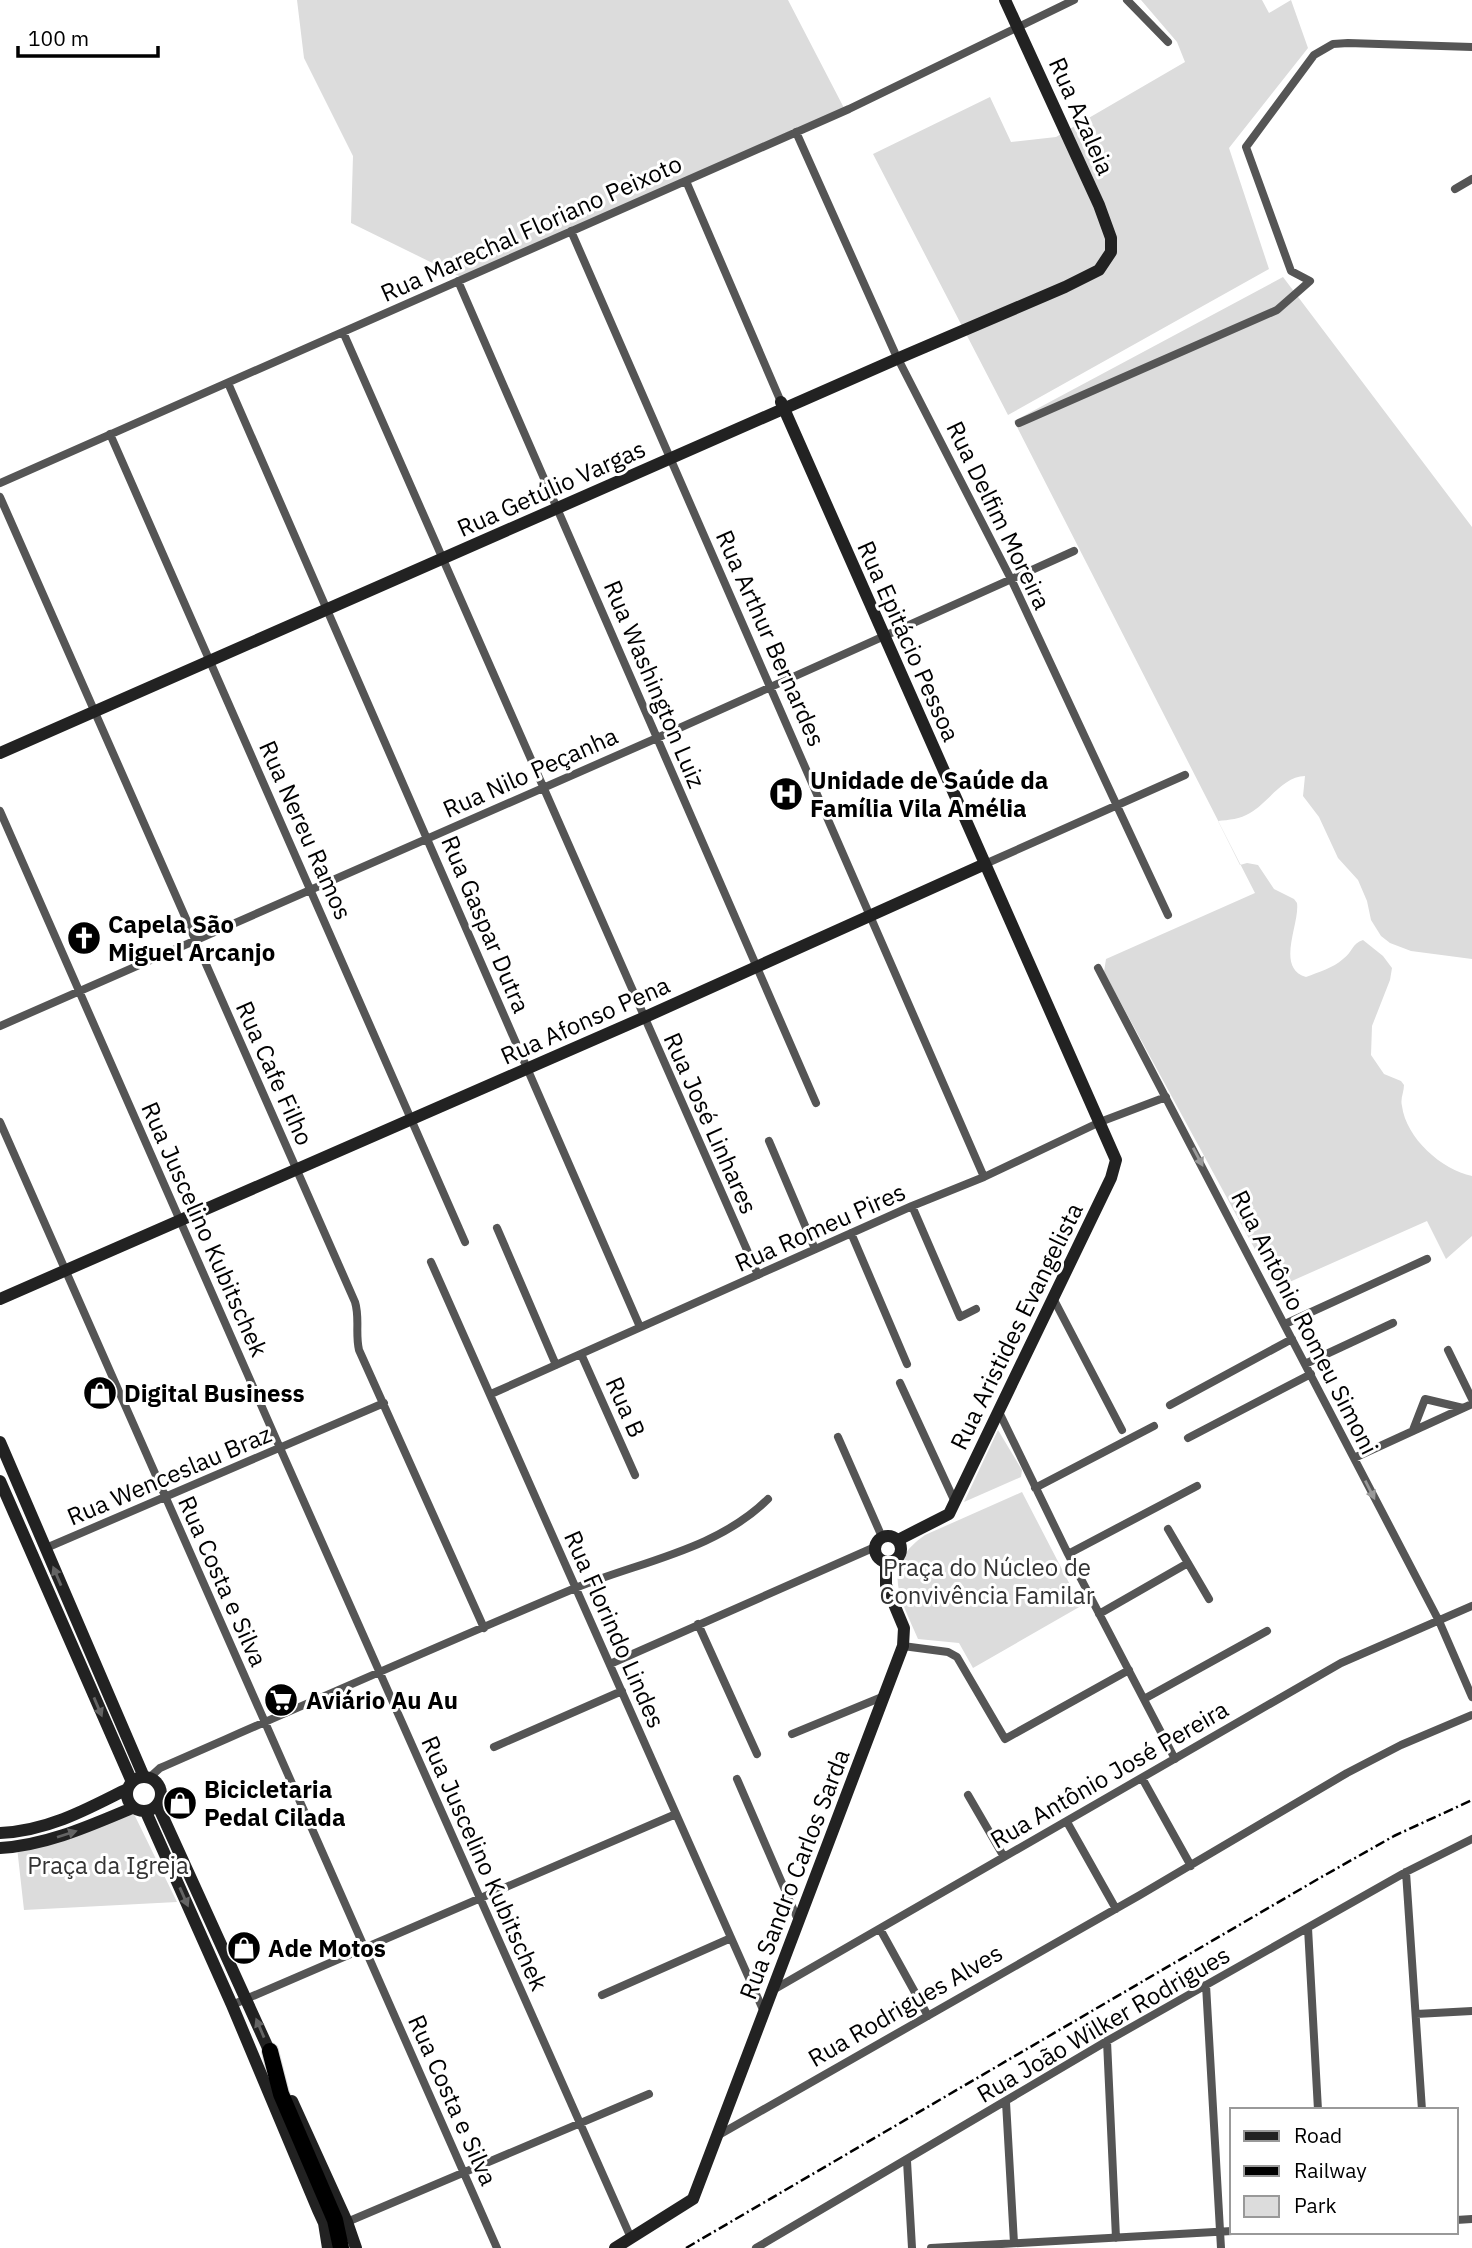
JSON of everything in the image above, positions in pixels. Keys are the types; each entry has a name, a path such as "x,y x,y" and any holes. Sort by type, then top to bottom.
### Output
{"highway":[{"path":"270,2051 274,2073 335,2220 341,2248"}],"street":[{"name":"Rua Azaleia","path":"1005,0 1099,205 1111,238 1111,253"},
{"name":"Rua Marechal Floriano Peixoto","path":"0,483 796,132 1074,0"},
{"path":"1126,0 1168,42"},
{"path":"1019,422 1277,310 1310,281 1291,271 1246,147 1314,55 1333,44 1348,43 1472,47"},
{"name":"Rua Delfim Moreira","path":"796,132 899,358 1012,581 1168,915"},
{"path":"1455,188 1472,179"},
{"name":"Rua Epitácio Pessoa","path":"686,181 884,637 1115,1154"},
{"name":"Rua Arthur Bernardes","path":"572,231 984,1177"},
{"name":"Rua Getúlio Vargas","path":"0,753 672,458 782,405 1065,287 1099,270 1111,253"},
{"name":"Rua Washington Luiz","path":"458,281 816,1103"},
{"name":"Rua José Linhares","path":"342,332 758,1275"},
{"name":"Rua Gaspar Dutra","path":"228,383 640,1327"},
{"name":"Rua Nereu Ramos","path":"110,435 465,1242"},
{"name":"Rua Cafe Filho","path":"0,497 355,1302 359,1318 356,1334 359,1350 484,1628"},
{"name":"Rua Nilo Peçanha","path":"0,1026 1012,581 1074,551"},
{"name":"Rua Afonso Pena","path":"0,1299 528,1069 1185,775"},
{"name":"Rua Juscelino Kubitschek","path":"0,811 632,2238"},
{"name":"Rua Antônio Romeu Simoni","path":"1098,968 1439,1621 1472,1697"},
{"name":"Rua Romeu Pires","path":"491,1394 850,1233 984,1177 1100,1122 1166,1097"},
{"name":"Rua Costa e Silva","path":"0,1122 497,2248"},
{"path":"769,1141 815,1249"},
{"name":"Rua Aristides Evangelista","path":"952,1508 1111,1178 1115,1154"},
{"path":"912,1206 960,1317 976,1309"},
{"path":"497,1228 556,1365"},
{"path":"850,1233 907,1364"},
{"path":"1285,1324 1427,1259"},
{"name":"Rua Florindo Lindes","path":"431,1262 764,2012"},
{"path":"1053,1298 1122,1430"},
{"path":"1305,1364 1393,1323"},
{"path":"1170,1405 1292,1339"},
{"path":"1354,1458 1472,1402 1448,1350"},
{"name":"Rua B","path":"581,1354 635,1475"},
{"path":"1188,1438 1311,1374"},
{"path":"898,1540 952,1508 900,1383"},
{"path":"1413,1430 1425,1399 1462,1408"},
{"name":"Rua Wenceslau Braz","path":"46,1548 384,1404"},
{"path":"999,1412 1035,1488 1175,1759"},
{"path":"1035,1488 1154,1426"},
{"path":"610,1664 879,1542 891,1536 898,1540 901,1547 900,1555 894,1561 886,1562 878,1558 879,1542 838,1437"},
{"path":"0,1442 46,1548 138,1781 128,1801 132,1808"},
{"path":"0,1481 31,1554 138,1781"},
{"path":"1068,1553 1197,1486"},
{"path":"0,1833 51,1824 86,1810 160,1768 265,1722 576,1588 716,1536 739,1524 768,1499"},
{"path":"1168,1529 1209,1599"},
{"path":"31,1554 46,1548"},
{"path":"886,1562 886,1585 904,1628 903,1646 948,1652 957,1657 1005,1739 1129,1671"},
{"path":"1099,1614 1188,1563"},
{"name":"Rua Antônio José Pereira","path":"772,1990 1341,1663 1472,1606"},
{"path":"698,1624 757,1754"},
{"path":"1144,1699 1267,1631"},
{"name":"Rua Sandro Carlos Sarda","path":"632,2238 693,2199 903,1646"},
{"path":"494,1747 622,1691"},
{"path":"792,1734 882,1697"},
{"name":"Rua Rodrigues Alves","path":"714,2138 1191,1866 1347,1773 1401,1745 1472,1715"},
{"path":"1142,1778 1191,1866"},
{"path":"737,1779 798,1920"},
{"path":"138,1781 156,1782 161,1789 161,1798 152,1809"},
{"path":"968,1796 1003,1857"},
{"path":"0,1848 37,1843 69,1834 132,1808 152,1809"},
{"path":"152,1809 247,1999 347,2222 356,2248"},
{"path":"152,1809 324,2223 328,2248"},
{"path":"232,2005 676,1814"},
{"path":"1067,1822 1116,1909"},
{"path":"33,1828 37,1843"},
{"name":"Rua João Wilker Rodrigues","path":"755,2248 1107,2041 1406,1872 1472,1839"},
{"path":"1406,1872 1422,2108"},
{"path":"1308,1928 1318,2108"},
{"path":"880,1929 928,2016"},
{"path":"602,1995 731,1938"},
{"path":"1206,1986 1221,2248"},
{"path":"1416,2014 1472,2011"},
{"path":"1107,2041 1116,2238"},
{"path":"347,2222 649,2094"},
{"path":"1006,2102 1014,2243"},
{"path":"907,2161 912,2248"},
{"path":"931,2248 1230,2231"},
{"path":"615,2248 632,2238"}],"green space":[{"path":"297,0 788,0 844,108 461,277 351,223 353,156 304,58"},
{"path":"1141,0 1262,0 1269,13 1291,0 1308,48 1229,148 1269,269 1008,415 873,154 990,97 1011,142 1056,137 1185,62 1177,42"},
{"path":"1283,277 1472,527 1472,959 1411,951 1390,943 1381,936 1371,920 1358,880 1338,858 1319,817 1303,796 1305,776 1290,780 1257,809 1246,815 1218,821 1014,421"},
{"path":"1241,865 1258,865 1274,889 1297,903 1290,955 1297,972 1306,977 1330,967 1346,957 1356,943 1363,940 1383,956 1392,968 1372,1026 1371,1055 1384,1074 1404,1085 1402,1103 1405,1118 1418,1141 1438,1160 1472,1176 1472,1236 1446,1259 1427,1221 1276,1288 1104,972 1106,959 1255,893"},
{"path":"998,1430 1022,1470 1021,1477 964,1502"},
{"name":"Praça do Núcleo de Convivência Familar","path":"1022,1492 1081,1606 973,1668 959,1643 918,1639 901,1597 898,1571 902,1559 911,1547 925,1535"},
{"name":"Praça da Igreja","path":"133,1812 177,1902 24,1910 17,1847"}],"railway":[{"path":"686,2248 1318,1879 1394,1836 1472,1800"}],"place":[{"name":"Unidade de Saúde da Família Vila Amélia","path":"786,794"},
{"name":"Capela São Miguel Arcanjo","path":"84,938"},
{"name":"Digital Business","path":"100,1393"},
{"name":"Aviário Au Au","path":"281,1700"},
{"name":"Bicicletaria Pedal Cilada","path":"180,1803"},
{"name":"Ade Motos","path":"244,1948"}]}
